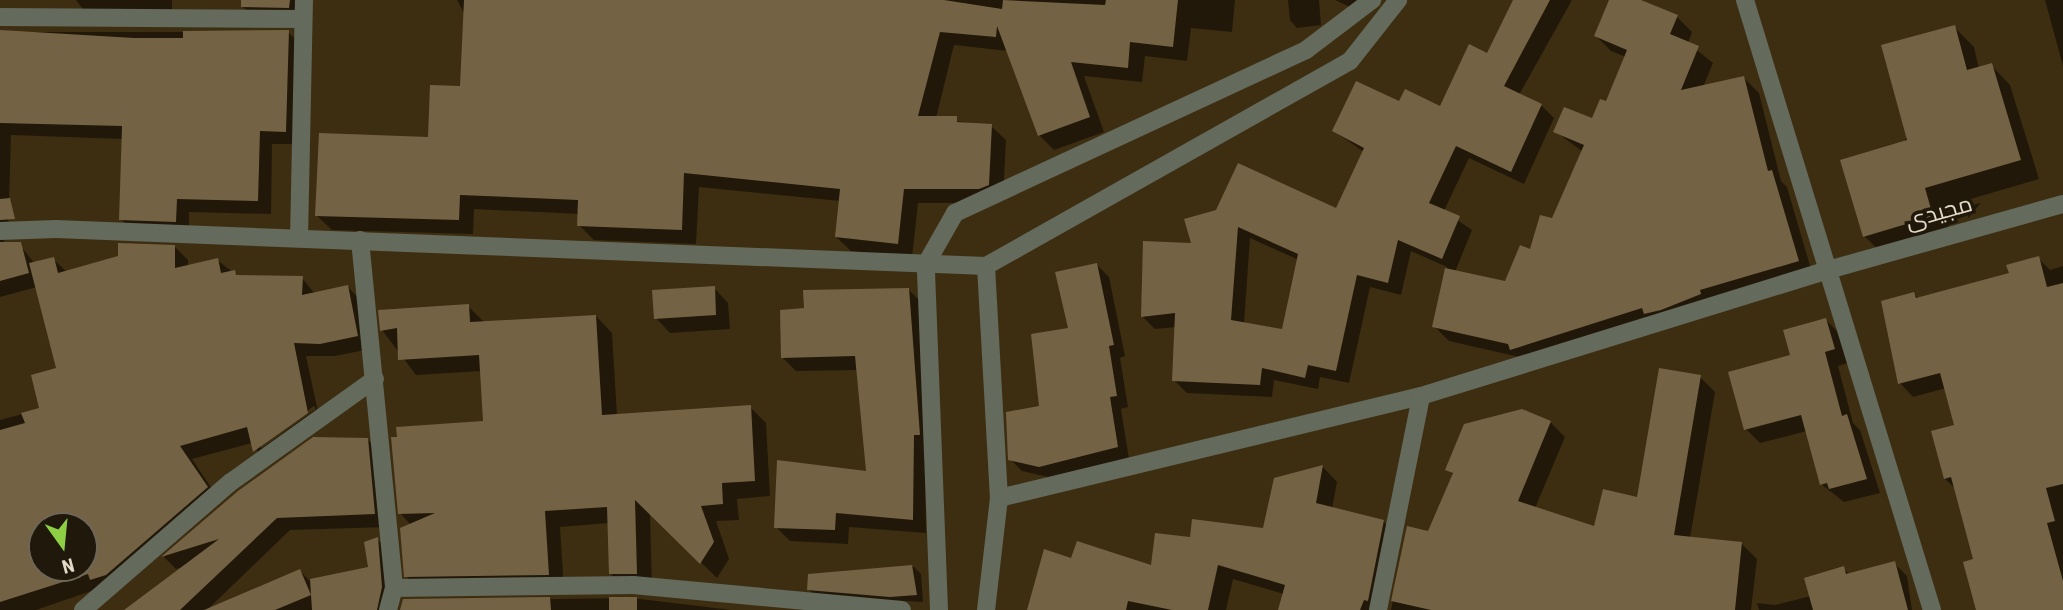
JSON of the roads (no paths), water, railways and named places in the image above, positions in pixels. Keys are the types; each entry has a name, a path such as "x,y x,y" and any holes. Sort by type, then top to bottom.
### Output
{"street":[{"path":"299,238 301,19 304,0"},
{"path":"939,610 926,264 956,213 1306,50 1372,0"},
{"path":"0,231 55,229 986,266 1350,61 1398,0"},
{"path":"1745,0 1932,610"},
{"path":"0,17 301,19"},
{"name":"مجیدی","path":"999,498 1421,396 1828,270 2063,204"},
{"path":"360,240 394,588 388,610"},
{"path":"986,266 999,498 986,610"},
{"path":"83,610 232,482 374,379"},
{"path":"1378,610 1421,396"},
{"path":"394,588 633,585 902,610"}]}
